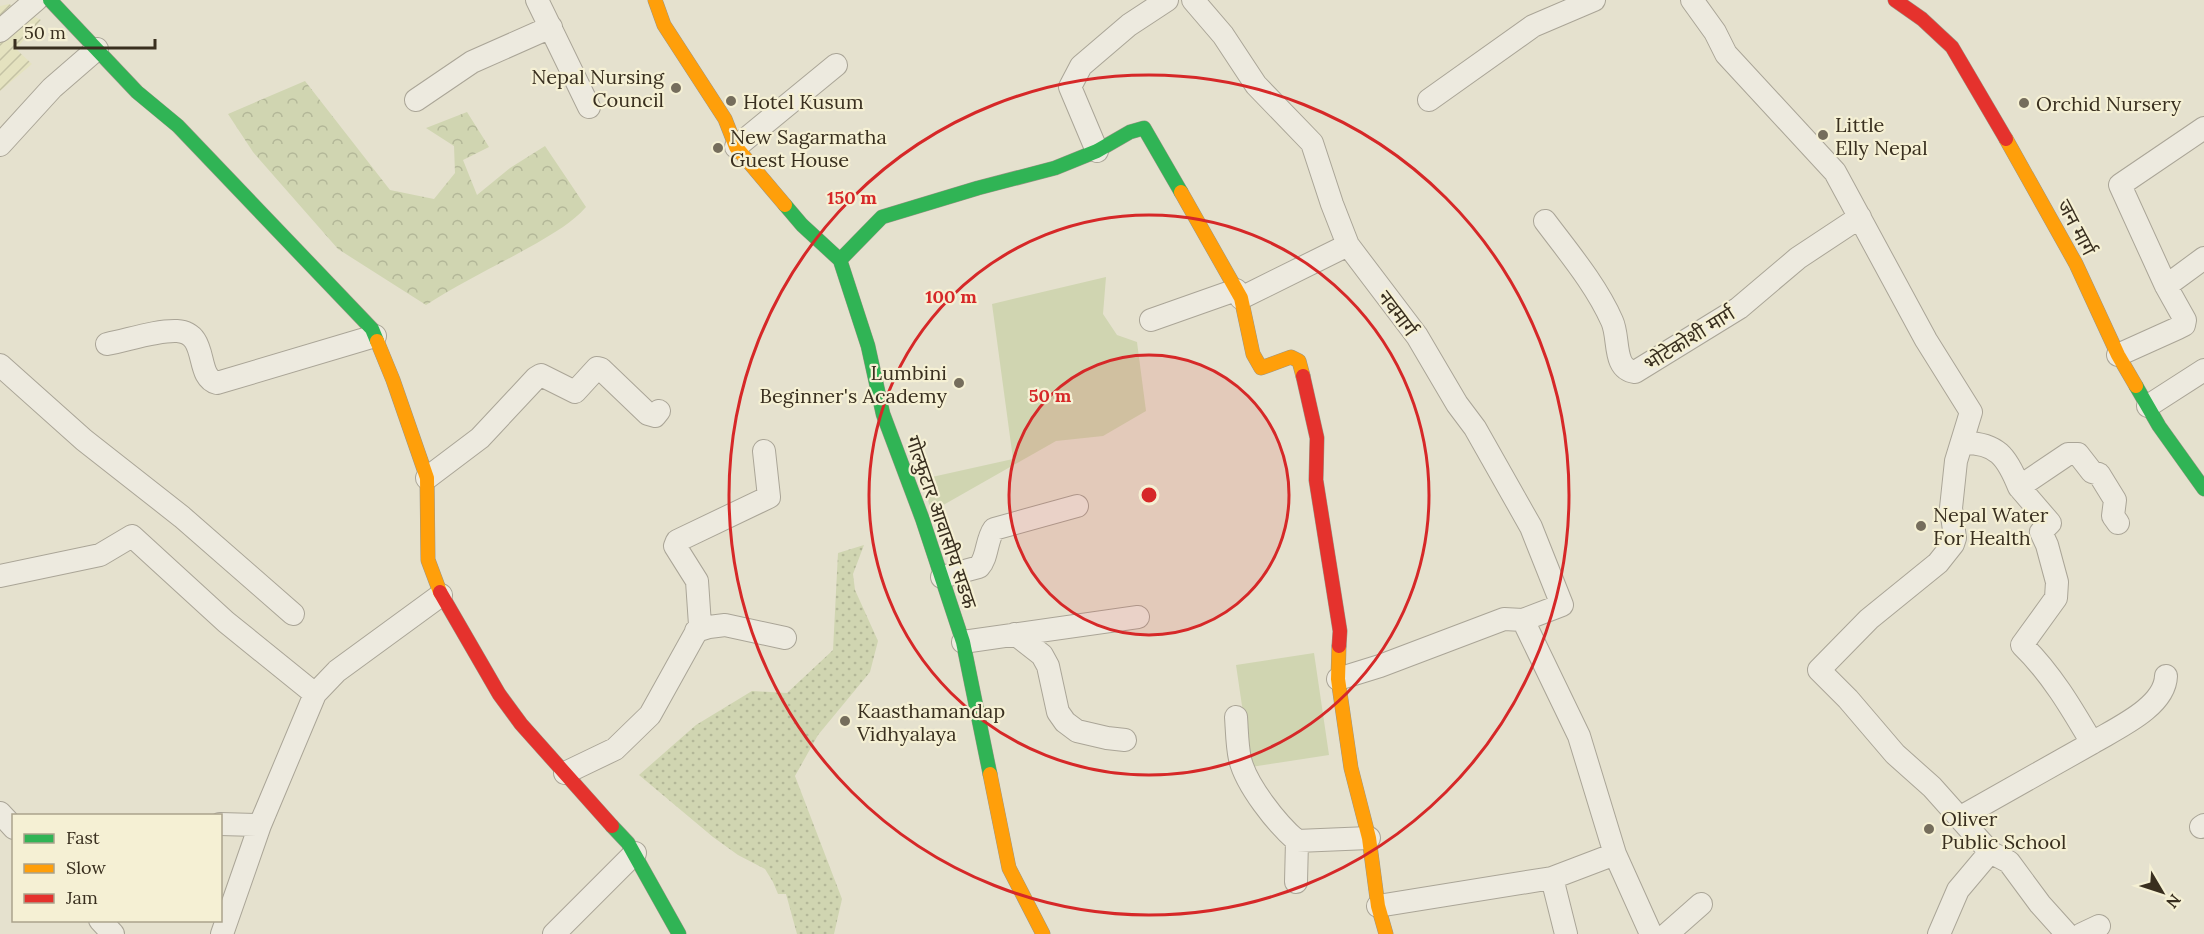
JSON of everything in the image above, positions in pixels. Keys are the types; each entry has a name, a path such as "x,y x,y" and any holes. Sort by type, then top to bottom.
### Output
{"street":[{"path":"0,31 36,0"},
{"path":"50,0 137,93 178,126 367,321 393,380 427,478 428,560 441,595 499,694 521,724 635,853 679,934"},
{"path":"537,0 589,107"},
{"name":"गोल्फुटार आवासीय सडक","path":"655,0 664,25 725,119 736,147 802,225 840,260 868,346 883,414 922,518 963,642 1010,868 1043,934"},
{"path":"1098,152 1070,87 1081,66 1129,25 1167,0"},
{"name":"नवमार्ग","path":"1193,0 1223,34 1256,85 1312,143 1348,245 1417,336 1457,404 1476,428 1531,527 1562,605 1523,620"},
{"path":"1429,100 1533,26 1594,0"},
{"path":"1692,0 1715,32 1726,54 1835,172 1926,340 1971,412 1956,460 1951,508 1955,538 1953,544 1938,563 1869,619 1819,670 1848,699 1895,754 1932,787 1990,852 2009,862 2067,934"},
{"name":"जन मार्ग","path":"1895,0 1922,19 1952,47 2027,174 2076,264 2118,355 2159,426 2204,489"},
{"path":"416,100 472,62 551,27"},
{"path":"0,145 52,88 97,49"},
{"path":"736,147 836,65"},
{"path":"840,260 882,217 1055,168 1098,152 1130,132 1144,128 1238,294 1253,354 1261,368 1291,357 1299,361 1317,438 1316,480 1340,631 1338,679 1351,768 1369,838 1378,906 1386,934"},
{"path":"2118,355 2184,325 2185,320 2166,286 2120,185 2204,128"},
{"name":"भोटेकोशी मार्ग","path":"1545,221 1590,281 1614,324 1621,365 1628,371 1635,372 1739,308 1798,258 1860,217"},
{"path":"1151,320 1238,294 1348,245"},
{"path":"2166,286 2204,258"},
{"path":"107,344 168,332 179,331 189,334 198,346 208,377 212,382 217,383 375,336"},
{"path":"0,365 84,440 182,517 293,614"},
{"path":"427,478 480,438 541,375 575,392 597,368 601,369 648,414 655,416 659,411"},
{"path":"2148,406 2204,370"},
{"path":"1962,443 1986,445 2003,455 2019,487 2050,523 2041,532 2057,582 2056,598 2022,645 2033,655 2067,700 2092,743"},
{"path":"565,773 615,749 650,715 700,625 697,581 675,546 677,541 769,496 764,451"},
{"path":"2019,487 2068,454 2078,454 2092,472 2099,474 2115,500 2113,516 2118,523"},
{"path":"942,577 979,567 983,562 990,535 994,529 1077,506"},
{"path":"0,576 100,555 132,536 226,622 315,693"},
{"path":"222,934 261,825 315,693 337,671 441,595"},
{"path":"963,642 1138,617"},
{"path":"1338,679 1380,666 1504,619 1523,620 1579,736 1615,854 1651,934"},
{"path":"696,631 725,625 785,638"},
{"path":"1015,634 1042,655 1048,666 1058,712 1065,722 1077,730 1125,740"},
{"path":"1959,818 2144,711 2166,688 2166,676"},
{"path":"1236,717 1240,761 1244,770 1262,803 1289,834 1297,841 1369,838"},
{"path":"0,813 12,826"},
{"path":"222,824 261,825"},
{"path":"1296,882 1297,841"},
{"path":"1939,934 1958,890 1990,852"},
{"path":"554,934 635,853"},
{"path":"1378,906 1552,878 1615,854"},
{"path":"1552,878 1566,934"},
{"path":"1666,934 1701,904"},
{"path":"101,922 113,934"}],"shaded area":[{"path":"9,4 41,20 16,49 32,64 0,91 0,6"}],"green space":[{"path":"305,81 390,190 434,199 455,173 454,146 426,128 467,112 489,147 463,160 477,195 510,168 545,146 586,207 569,223 550,235 426,305 338,249 253,152 228,114"},
{"path":"1106,277 1103,314 1117,335 1137,342 1146,411 1103,436 1056,441 931,512 923,479 1013,459 992,304"},
{"path":"864,545 853,574 855,590 878,641 870,672 818,735 795,776 842,899 834,934 797,934 786,894 778,894 765,869 738,855 713,837 639,775 696,725 752,691 787,693 833,650 838,553"},
{"path":"1314,653 1329,755 1251,767 1236,665"}],"traffic: fast":[{"path":"50,0 137,92 178,126 372,329 377,341"},
{"path":"840,260 882,217 1055,168 1097,151 1130,132 1144,128 1181,192"},
{"path":"785,205 802,225 840,260 868,346 883,414 922,518 963,642 990,774"},
{"path":"2136,386 2159,426 2204,489"},
{"path":"612,826 628,843 679,934"}],"traffic: slow":[{"path":"655,0 664,25 725,119 736,147 785,205"},
{"path":"2006,139 2076,264 2118,355 2136,386"},
{"path":"1181,192 1241,298 1253,354 1261,368 1291,357 1299,361 1303,376"},
{"path":"377,341 427,478 428,560 440,592"},
{"path":"1339,646 1338,679 1351,768 1369,838 1378,906 1386,934"},
{"path":"990,774 1009,868 1043,934"}],"traffic: jam":[{"path":"1895,0 1922,19 1952,47 2006,139"},
{"path":"1303,376 1317,438 1316,480 1340,631 1339,646"},
{"path":"440,592 499,694 521,724 612,826"}],"place":[{"name":"Nepal Nursing Council","path":"676,88"},
{"name":"Hotel Kusum","path":"731,101"},
{"name":"Orchid Nursery","path":"2024,103"},
{"name":"Little Elly Nepal","path":"1823,135"},
{"name":"New Sagarmatha Guest House","path":"718,148"},
{"name":"Lumbini Beginner's Academy","path":"959,383"},
{"name":"Nepal Water For Health","path":"1921,526"},
{"name":"Kaasthamandap Vidhyalaya","path":"845,721"},
{"name":"Oliver Public School","path":"1929,829"}]}
